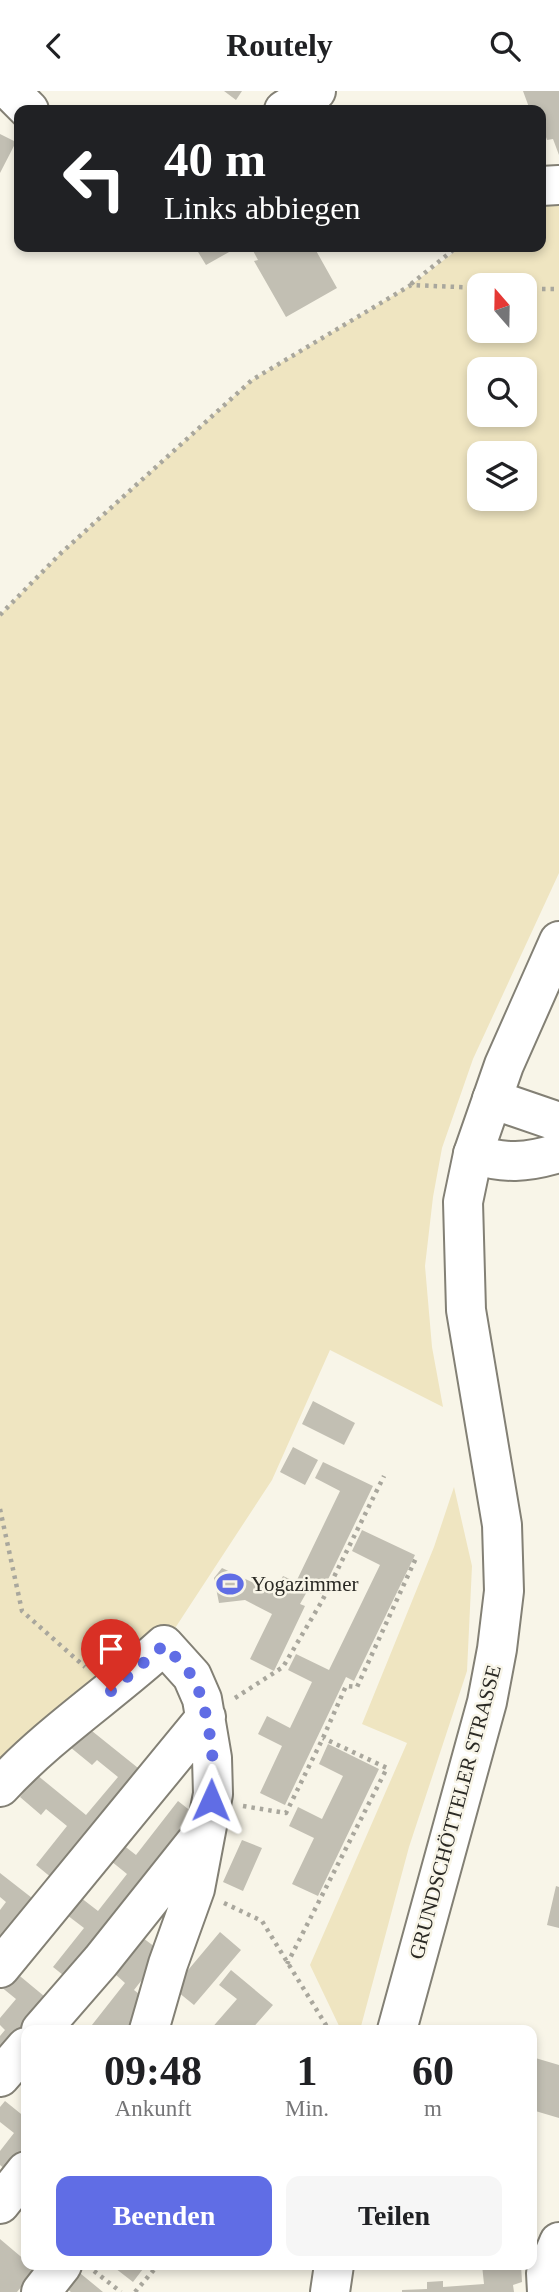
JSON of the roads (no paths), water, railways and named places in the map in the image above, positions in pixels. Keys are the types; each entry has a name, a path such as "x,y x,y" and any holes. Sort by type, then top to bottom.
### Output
{"street":[{"path":"10,91 24,105"},
{"path":"292,105 316,91"},
{"name":"GRUNDSCHÖTTELER STRASSE","path":"398,2025 487,1702 504,1591 502,1525 466,1310 463,1202 473,1154 503,1065 559,941"},
{"path":"492,1099 559,1122"},
{"path":"473,1154 499,1162 531,1161 559,1153"},
{"path":"0,1787 28,1757 164,1645 192,1676 206,1717 212,1758 213,1794 195,1889 147,2021"},
{"path":"0,1968 206,1717"},
{"path":"45,2025 101,1961 207,1828"},
{"path":"0,2077 21,2053"},
{"path":"0,2204 21,2177"},
{"path":"547,2292 546,2273 559,2242"},
{"path":"41,2292 58,2270"},
{"path":"330,2292 333,2270"}],"place":[{"name":"Yogazimmer","path":"230,1584"}]}
